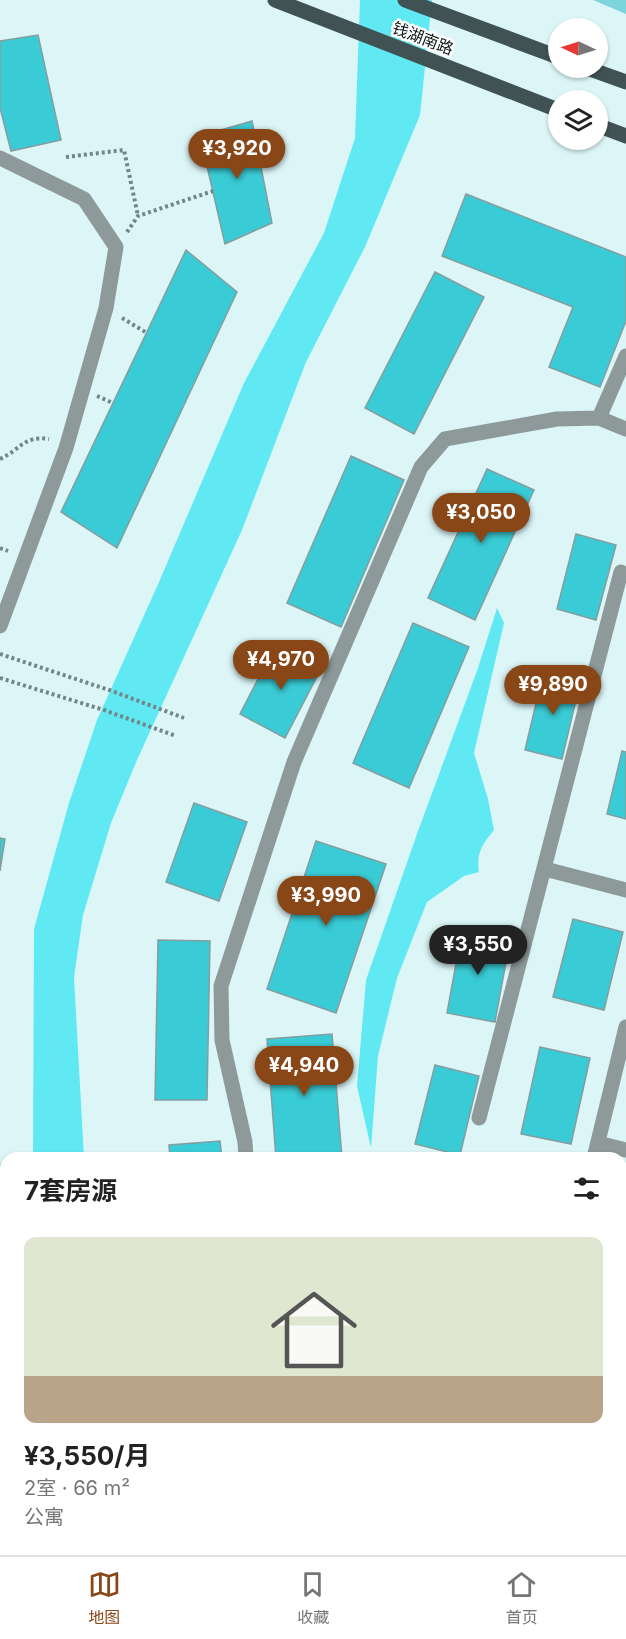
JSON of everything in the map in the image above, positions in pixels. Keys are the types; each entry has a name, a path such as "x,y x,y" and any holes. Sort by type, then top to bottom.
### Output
{"main road":[{"name":"钱湖南路","path":"274,0 548,106"},
{"name":"钱湖南路","path":"405,0 548,53"},
{"path":"608,76 626,82"},
{"path":"608,129 626,136"}],"street":[{"path":"0,158 84,199 116,247 106,308 69,441 0,626"},
{"path":"598,418 626,356"},
{"path":"245,1152 222,1040 221,986 294,762 421,467 445,439 557,419 598,418 626,429"},
{"path":"479,1118 621,572"},
{"path":"544,869 626,890"},
{"path":"596,1152 626,1027"},
{"path":"598,1143 626,1150"}],"path":[{"path":"66,157 123,150 138,216"},
{"path":"116,247 138,216 213,191"},
{"path":"106,308 147,333"},
{"path":"0,459 8,456 22,443 38,437 69,441"},
{"path":"0,654 112,691 184,718"},
{"path":"0,678 104,710 176,736"}],"shaded area":[{"path":"360,0 432,0 420,115 365,247 306,362 242,530 137,760 111,823 83,915 74,977 84,1152 33,1152 34,929 69,803 97,720 244,383 324,233 355,138"},
{"path":"593,0 626,0 626,14"},
{"path":"497,608 504,623 474,753 488,799 494,830 481,850 478,860 479,872 464,876 427,902 397,978 378,1056 371,1148 357,1086 366,980 478,668"}],"building":[{"path":"38,35 61,140 11,151 0,108 0,41"},
{"path":"252,121 272,223 225,244 200,136"},
{"path":"466,194 626,257 626,321 600,387 549,367 573,307 442,256"},
{"path":"186,250 237,292 117,548 61,512"},
{"path":"435,272 484,297 414,434 365,408"},
{"path":"351,456 404,480 341,627 287,603"},
{"path":"487,469 534,490 475,620 428,598"},
{"path":"576,534 616,545 596,620 557,609"},
{"path":"413,623 469,647 409,788 353,763"},
{"path":"276,644 322,667 285,738 240,714"},
{"path":"543,674 580,683 562,759 525,750"},
{"path":"622,751 626,752 626,819 607,814"},
{"path":"194,803 247,822 219,901 166,882"},
{"path":"0,838 5,839 0,871"},
{"path":"316,841 386,864 336,1013 267,989"},
{"path":"573,919 623,932 604,1010 553,997"},
{"path":"462,931 510,940 495,1022 447,1013"},
{"path":"158,940 210,941 207,1100 155,1100"},
{"path":"332,1034 342,1152 276,1152 267,1039"},
{"path":"540,1047 590,1058 571,1144 521,1134"},
{"path":"435,1065 479,1076 461,1152 448,1152 415,1144"},
{"path":"220,1141 221,1152 170,1152 169,1145"}]}
